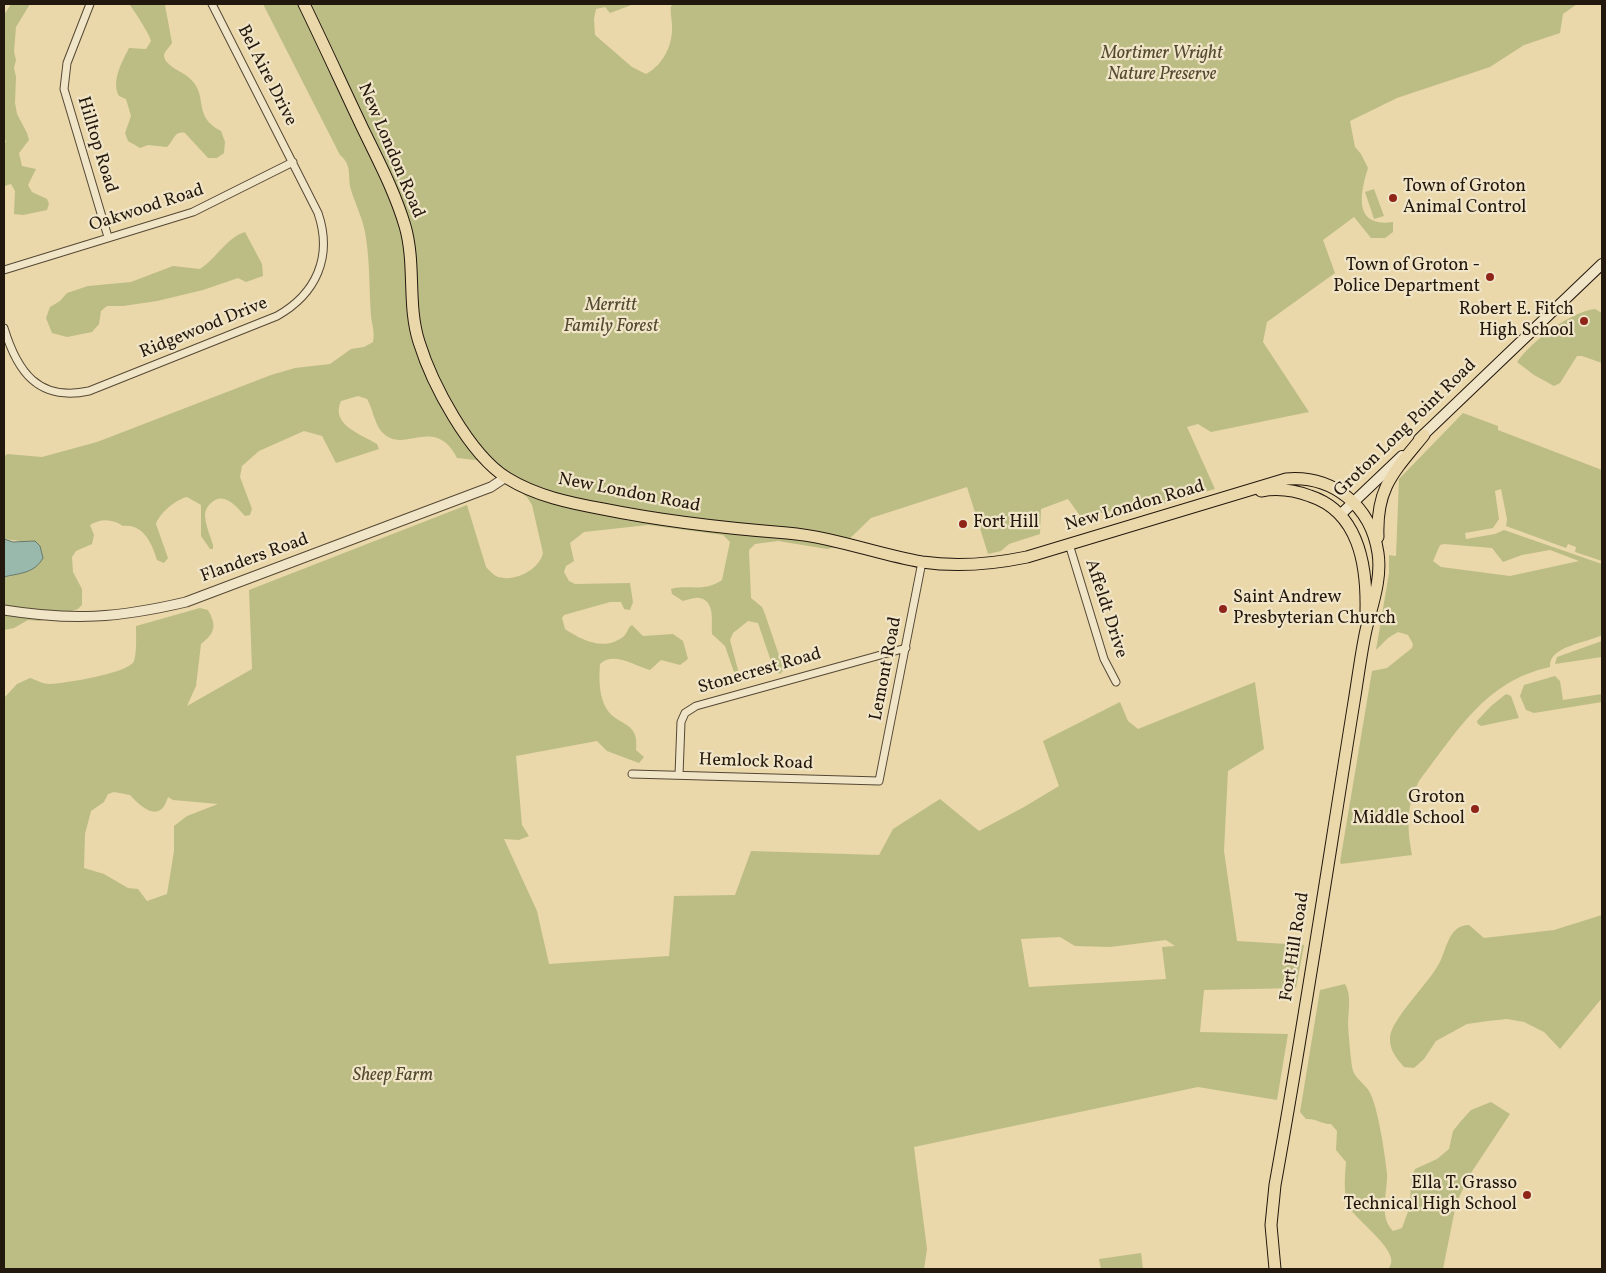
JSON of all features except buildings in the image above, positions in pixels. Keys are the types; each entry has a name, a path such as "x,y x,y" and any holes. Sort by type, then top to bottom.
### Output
{"main road":[{"name":"New London Road","path":"304,4 383,171 401,215 409,245 414,319 418,340 426,362 448,404 474,444 490,463 506,477 558,499 622,513 710,528 816,536 922,562 949,564 1006,561 1230,497"},
{"name":"Groton Long Point Road","path":"1341,514 1602,264"},
{"path":"1378,553 1377,515 1381,496 1389,479 1424,435"},
{"name":"Fort Hill Road","path":"1230,497 1276,481 1302,478 1333,487 1354,502 1369,525 1378,553 1375,596 1366,630 1274,1185 1271,1225 1275,1269"},
{"name":"Fort Hill Road","path":"1230,497 1268,490 1295,491 1329,504 1341,514 1354,538 1363,564 1366,594 1366,630"}],"street":[{"name":"Hilltop Road","path":"90,4 67,63 64,89 108,237"},
{"name":"Bel Aire Drive","path":"212,4 293,162"},
{"name":"Oakwood Road","path":"4,270 209,206 293,162"},
{"name":"Ridgewood Drive","path":"4,328 11,351 20,367 30,379 43,387 57,392 74,394 89,391 285,312 303,297 313,284 321,268 324,253 322,228 318,213 293,162"},
{"name":"Flanders Road","path":"4,610 88,618 136,613 186,602 491,487 506,477"},
{"name":"Affeldt Drive","path":"1069,544 1104,660 1116,682"},
{"name":"Lemont Road","path":"879,781 922,562"},
{"name":"Stonecrest Road","path":"679,775 681,722 685,713 696,706 906,648"},
{"name":"Hemlock Road","path":"632,774 879,781"}],"green space":[{"path":"11,4 30,4 16,27 14,52 16,60 14,68 16,77 15,103 17,114 29,140 19,153 22,166 36,169 28,185 32,192 47,199 49,204 47,210 23,215 14,214 15,191 11,184 4,186 4,144 6,142 4,136 4,15"},
{"path":"129,4 165,5 172,43 165,52 165,59 194,83 198,90 206,118 221,131 225,142 224,153 217,158 208,158 185,133 181,132 176,135 167,147 148,145 140,148 128,141 125,133 131,116 126,99 119,96 116,84 117,78 129,48 146,49 151,41"},
{"path":"263,4 634,4 610,13 605,7 596,9 594,19 595,35 632,67 646,74 662,60 669,47 672,33 671,6 674,4 1577,4 1563,14 1560,33 1524,45 1490,67 1397,98 1350,121 1355,147 1368,168 1363,188 1362,207 1365,214 1371,220 1393,222 1393,232 1385,238 1371,238 1354,217 1323,240 1335,273 1267,322 1263,342 1309,412 1211,432 1198,424 1187,427 1215,489 1122,516 1117,510 1081,517 1068,499 1041,509 1040,534 1009,544 1001,551 988,554 967,487 871,518 842,546 827,549 778,541 755,544 749,550 751,598 762,607 784,670 780,674 774,670 758,623 748,621 733,633 730,640 742,685 735,675 725,646 712,634 711,613 708,603 697,598 683,601 672,594 671,589 708,586 722,580 730,542 723,535 648,525 584,532 570,543 574,561 566,566 564,572 569,581 575,584 630,583 633,602 630,610 624,609 621,602 610,602 564,615 562,618 565,629 586,640 601,644 616,641 623,637 632,625 643,636 673,634 683,641 688,659 680,665 661,660 650,670 618,659 605,660 600,664 601,695 604,704 608,712 634,733 636,750 644,757 639,763 607,751 597,741 516,756 522,825 529,836 519,840 504,839 537,911 549,964 669,956 674,896 735,895 751,851 879,855 893,829 940,799 979,831 1059,786 1043,741 1120,702 1128,721 1138,729 1255,682 1264,749 1228,771 1224,851 1237,941 1304,945 1296,988 1204,990 1200,1032 1288,1034 1277,1100 1198,1087 914,1147 927,1249 924,1269 4,1269 4,698 17,684 30,678 44,683 56,684 121,670 134,661 136,626 200,608 208,610 213,621 213,629 212,633 201,644 196,686 187,706 252,669 249,590 467,505 486,567 498,577 512,578 525,573 537,565 543,553 532,505 527,497 476,460 457,458 448,445 439,438 399,440 390,438 381,431 367,399 358,396 341,401 340,416 343,423 377,444 379,449 336,463 322,436 304,431 259,451 242,466 240,477 252,509 250,515 245,516 233,504 224,499 215,500 210,504 205,514 213,545 213,549 210,549 201,536 201,505 187,497 183,498 164,512 156,524 168,558 164,563 157,560 150,542 136,528 103,520 94,523 90,525 94,535 92,544 76,551 72,557 73,572 82,589 82,605 78,609 40,621 28,620 14,628 4,630 4,577 12,576 20,541 4,539 4,457 7,454 42,457 97,442 271,375 295,368 330,364 351,349 364,347 373,342 374,332 371,316 365,232 351,190 347,163 340,155","holes":["114,792 130,795 140,805 156,812 165,805 168,797 173,800 218,804 187,816 174,826 174,851 167,894 147,901 138,889 128,888 104,874 84,868 85,834 91,811 104,802 108,794","1060,937 1075,946 1110,947 1166,940 1175,946 1162,947 1166,979 1029,987 1021,939"]},
{"path":"1374,189 1384,216 1374,219 1365,192"},
{"path":"245,232 262,264 263,276 246,282 238,278 203,290 157,301 123,306 107,306 101,311 99,324 92,332 67,337 52,333 46,318 50,307 60,301 67,293 88,286 131,282 173,266 200,269 227,243"},
{"path":"1595,309 1602,313 1602,363 1577,356 1560,383 1554,386 1534,375 1517,362 1532,345 1552,329 1574,316"},
{"path":"1463,413 1498,426 1498,430 1602,470 1602,561 1575,552 1576,547 1568,544 1566,548 1506,526 1507,519 1501,489 1495,491 1499,519 1493,528 1465,533 1466,539 1495,534 1504,530 1602,564 1602,635 1562,650 1555,654 1551,660 1550,667 1527,674 1507,684 1490,696 1460,727 1419,781 1415,790 1409,817 1412,855 1341,864 1372,671 1387,668 1412,648 1413,644 1408,635 1398,632 1388,638 1376,650 1389,573 1389,555 1396,556 1399,479","holes":["1444,544 1492,548 1503,562 1522,555 1550,550 1579,561 1510,576 1441,567 1433,561 1440,545"]},
{"path":"1602,641 1602,657 1555,664 1557,657"},
{"path":"1555,676 1560,681 1563,700 1602,694 1602,702 1534,713 1526,710 1520,696 1524,685"},
{"path":"1506,694 1511,696 1519,718 1481,726 1478,724 1477,721 1491,706"},
{"path":"1602,915 1602,998 1560,1049 1544,1032 1524,1022 1507,1019 1467,1024 1436,1041 1424,1059 1414,1068 1404,1067 1396,1057 1392,1049 1390,1037 1396,1021 1437,967 1448,940 1456,929 1469,925 1484,938 1554,930"},
{"path":"1345,984 1349,998 1348,1025 1352,1067 1357,1077 1369,1091 1381,1131 1387,1173 1385,1211 1388,1225 1393,1231 1402,1228 1410,1206 1411,1178 1415,1169 1437,1159 1449,1149 1453,1131 1471,1110 1491,1102 1510,1114 1469,1176 1456,1204 1443,1269 1388,1269 1391,1262 1390,1254 1377,1237 1352,1212 1346,1200 1346,1162 1336,1150 1337,1131 1331,1124 1306,1119 1300,1112 1320,990"},
{"path":"1141,1253 1143,1269 1101,1269 1099,1259"}],"shaded area":[{"path":"4,539 13,542 35,541 40,546 43,558 31,570 4,577"}],"place":[{"name":"Town of Groton Animal Control","path":"1393,198"},
{"name":"Town of Groton - Police Department","path":"1490,277"},
{"name":"Robert E. Fitch High School","path":"1584,321"},
{"name":"Fort Hill","path":"963,524"},
{"name":"Saint Andrew Presbyterian Church","path":"1223,609"},
{"name":"Groton Middle School","path":"1475,809"},
{"name":"Ella T. Grasso Technical High School","path":"1527,1195"}],"park label":[{"name":"Mortimer Wright Nature Preserve","path":"1162,65"},
{"name":"Merritt Family Forest","path":"611,317"},
{"name":"Sheep Farm","path":"393,1077"}]}
